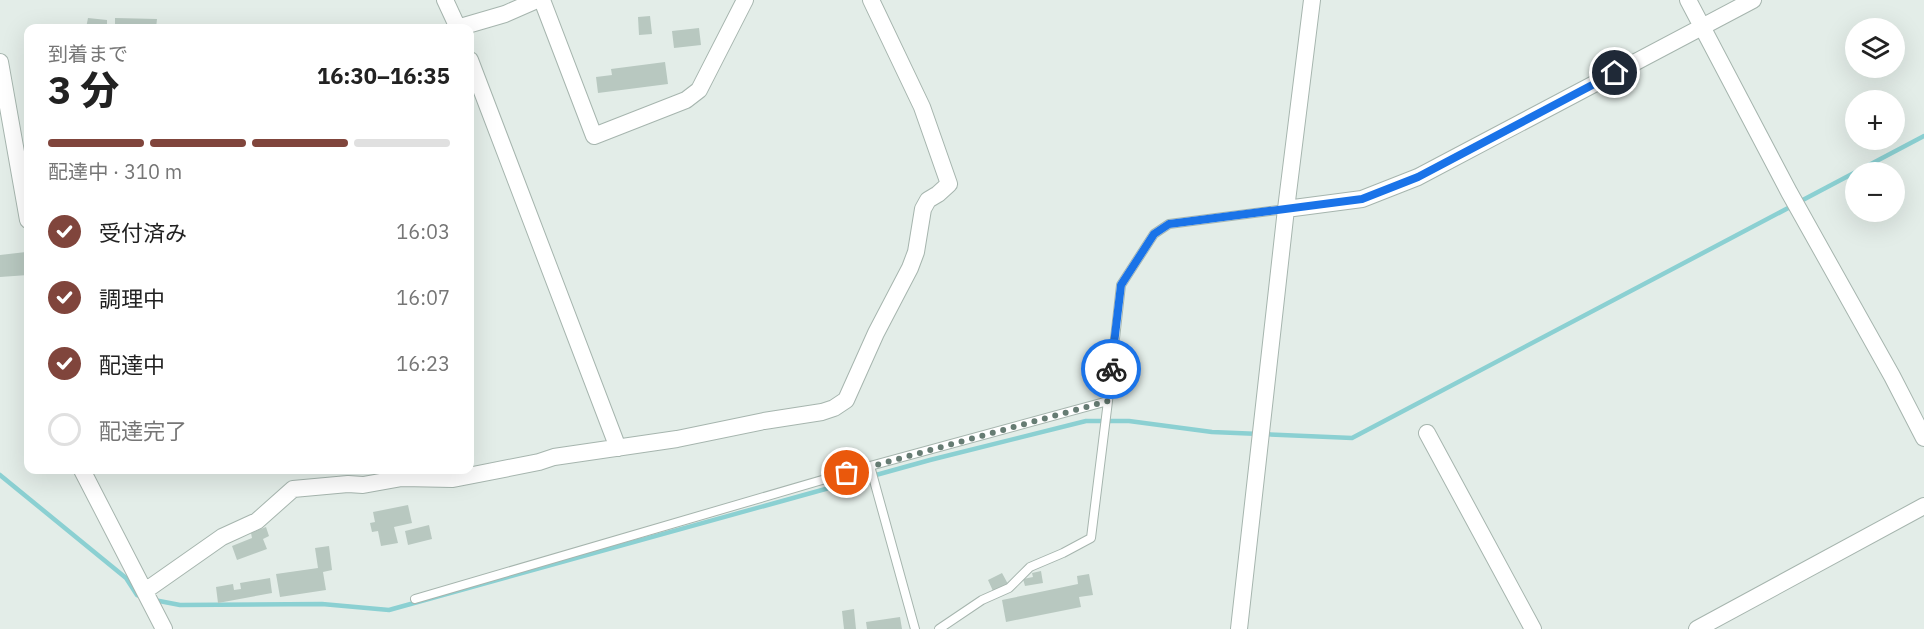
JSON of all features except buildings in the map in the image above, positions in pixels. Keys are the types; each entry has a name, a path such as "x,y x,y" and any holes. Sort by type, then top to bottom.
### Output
{"street":[{"path":"445,0 455,24"},
{"path":"471,24 505,14 537,0"},
{"path":"542,0 594,136 686,100 699,90 745,0"},
{"path":"145,592 222,537 257,521 293,489 348,484 363,485 402,478 453,479 554,457 822,412 846,400 916,252 923,209 928,200 949,184 922,107 871,0"},
{"path":"1239,629 1312,0"},
{"path":"1688,0 1791,196 1892,376 1924,438"},
{"path":"1286,209 1362,199 1418,177 1753,0"},
{"path":"0,62 21,145 24,177"},
{"path":"474,70 618,448"},
{"path":"1427,433 1533,629"},
{"path":"84,474 164,629"},
{"path":"1697,629 1924,506"}],"lane":[{"path":"939,629 982,600 1009,588 1030,567 1091,538 1121,285 1154,234 1169,224 1286,209"},
{"path":"415,599 870,466 1108,401"},
{"path":"870,466 915,629"}],"waterway":[{"path":"1799,202 1924,136"},
{"path":"154,600 180,605 322,604 389,610 930,460 1086,421 1129,421 1212,432 1352,438 1792,206"},
{"path":"0,475 126,578 137,595 143,597"}],"way so far":[{"path":"847,473 1108,401 1111,369"}],"route":[{"path":"1111,369 1121,285 1154,234 1169,224 1362,199 1418,177 1615,73"}]}
